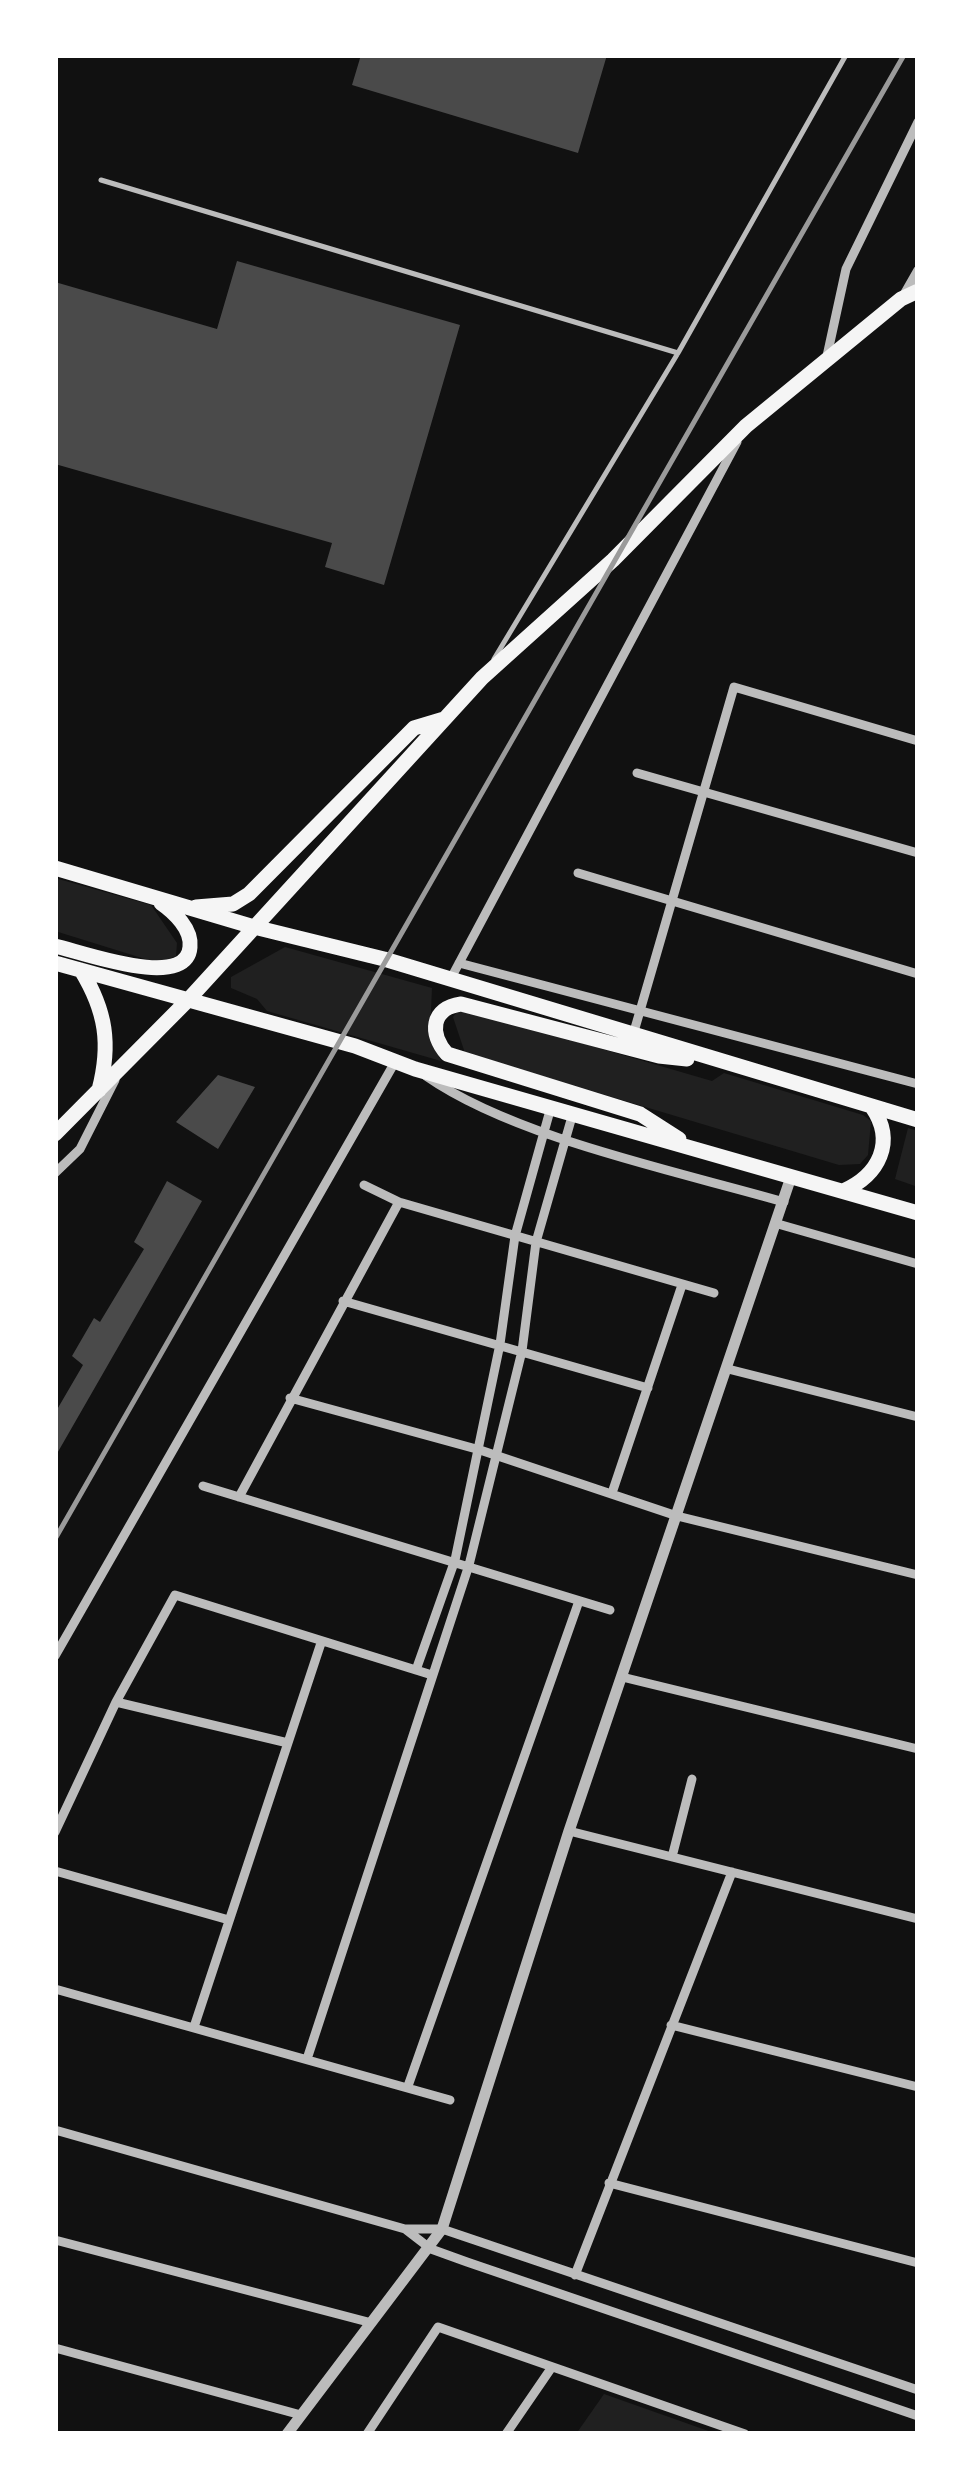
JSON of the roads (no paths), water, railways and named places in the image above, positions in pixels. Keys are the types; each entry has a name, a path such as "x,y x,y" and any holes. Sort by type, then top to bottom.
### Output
{"main road":[{"path":"55,1134 188,1000 482,678 613,560 746,426 901,299 918,291"},
{"path":"187,908 232,904 249,894 414,728 446,718"},
{"path":"55,868 254,927 384,959 448,982 918,1120"},
{"path":"55,946 157,970 177,967 187,958 191,944 182,922 146,895"},
{"path":"55,962 355,1046 415,1069 918,1213"},
{"path":"82,970 99,999 106,1030 106,1060 98,1092"},
{"path":"691,1147 640,1114 447,1054 436,1042 437,1016 447,1006 462,1004 659,1056 720,1062"},
{"path":"843,1191 864,1182 876,1169 885,1136 872,1107"}],"street":[{"path":"825,364 846,269 918,122"},
{"path":"901,299 918,270"},
{"path":"448,982 746,426"},
{"path":"634,1035 734,687 918,741"},
{"path":"637,773 918,853"},
{"path":"578,873 918,974"},
{"path":"459,963 918,1084"},
{"path":"55,1656 396,1062"},
{"path":"415,1069 457,1098 544,1131 784,1202"},
{"path":"55,1174 80,1149 120,1070"},
{"path":"416,1670 455,1560 500,1344 515,1236 551,1107"},
{"path":"308,2056 469,1564 522,1350 536,1242 573,1113"},
{"path":"288,2434 368,2322 431,2248 442,2229 569,1831 778,1224 791,1176"},
{"path":"364,1185 399,1202 714,1293"},
{"path":"238,1496 399,1202"},
{"path":"778,1224 918,1264"},
{"path":"612,1493 682,1284"},
{"path":"343,1301 648,1388"},
{"path":"728,1370 918,1417"},
{"path":"290,1398 480,1450 678,1516 918,1575"},
{"path":"203,1486 610,1610"},
{"path":"55,1832 116,1702 175,1595 432,1676"},
{"path":"408,2086 579,1601"},
{"path":"194,2026 320,1643"},
{"path":"622,1676 918,1749"},
{"path":"116,1702 288,1743"},
{"path":"672,1857 692,1779"},
{"path":"569,1831 918,1919"},
{"path":"55,1871 229,1920"},
{"path":"575,2276 732,1872"},
{"path":"55,1988 308,2056 450,2100"},
{"path":"671,2025 918,2087"},
{"path":"55,2130 405,2229 442,2229 918,2390"},
{"path":"608,2183 918,2263"},
{"path":"405,2229 431,2248 918,2416"},
{"path":"55,2240 368,2322"},
{"path":"367,2434 438,2327 746,2434"},
{"path":"55,2348 301,2415"},
{"path":"506,2434 552,2366"}],"lane":[{"path":"482,678 678,353 846,55"},
{"path":"101,180 678,353"}],"railway":[{"path":"55,1539 904,55"}]}
